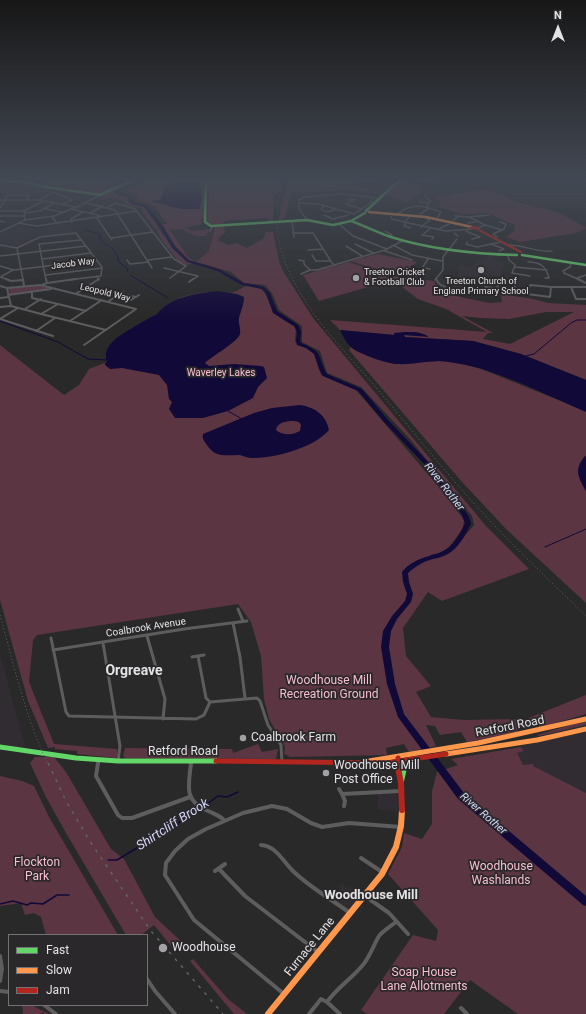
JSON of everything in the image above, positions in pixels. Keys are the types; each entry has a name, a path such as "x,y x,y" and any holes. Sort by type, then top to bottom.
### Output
{"main road":[{"path":"368,226 388,237 449,250 490,256 508,256 520,253"},
{"path":"468,226 475,228 520,253 531,257 586,265"},
{"name":"Retford Road","path":"399,760 422,754 520,736 586,719"},
{"name":"Retford Road","path":"0,747 99,760 118,761 282,763 367,762 413,760 537,740 586,729"},
{"name":"Furnace Lane","path":"399,760 404,768 401,782"},
{"name":"Furnace Lane","path":"268,1014 365,896 394,852 401,827 402,791 399,760"},
{"path":"404,768 413,760"}],"street":[{"path":"0,232 11,226"},
{"path":"104,226 112,239 153,232"},
{"path":"125,226 149,261 152,268"},
{"path":"149,226 173,257 186,266 170,278"},
{"path":"210,231 213,226"},
{"path":"292,226 294,237"},
{"path":"342,226 353,236 388,249"},
{"path":"405,226 410,228"},
{"path":"437,230 443,226"},
{"path":"421,227 454,232 466,231 481,226"},
{"path":"489,226 502,230"},
{"path":"497,237 493,234 504,229 505,226"},
{"path":"430,229 422,235 434,238"},
{"path":"385,231 392,234 388,237"},
{"path":"466,231 481,237 472,239"},
{"path":"454,232 455,235 458,236"},
{"path":"0,245 17,248 35,238 76,233 102,268 101,276 47,283 41,286"},
{"path":"293,233 313,233 334,264"},
{"path":"48,236 50,243"},
{"path":"47,283 39,244 81,240"},
{"path":"458,240 442,261 444,270 436,279 437,284 446,288 471,291 483,292 485,288 514,290 528,292 527,294 550,297 551,287"},
{"path":"301,274 310,270 385,250 402,241"},
{"path":"467,242 466,244 477,247 501,242"},
{"path":"334,264 374,253 356,244"},
{"path":"490,244 504,250 499,251"},
{"path":"506,245 513,244 537,252 552,251"},
{"path":"0,256 86,246"},
{"path":"346,246 362,256"},
{"path":"395,246 408,254 442,261"},
{"path":"17,248 24,286"},
{"path":"308,250 323,249"},
{"path":"385,250 412,260"},
{"path":"537,252 540,256"},
{"path":"42,259 92,253"},
{"path":"312,255 317,261 331,261"},
{"path":"508,256 509,260 515,267 547,270"},
{"path":"126,260 130,264 173,257"},
{"path":"418,274 428,259"},
{"path":"0,266 13,270 96,260"},
{"path":"299,260 304,261 304,264 310,270"},
{"path":"528,262 541,264 547,270 549,278 545,278"},
{"path":"571,263 570,267 563,272 586,283"},
{"path":"515,267 511,274 530,276"},
{"name":"Jacob Way","path":"46,275 102,268"},
{"path":"164,268 198,276 189,282"},
{"path":"422,268 430,269"},
{"path":"13,270 0,278 10,281 23,280"},
{"path":"408,278 418,274 426,275"},
{"path":"576,278 586,275"},
{"path":"77,293 99,280 97,276"},
{"path":"497,289 499,281 515,283 514,290"},
{"path":"570,283 576,298 586,299"},
{"path":"528,292 530,285 560,288 586,287"},
{"path":"0,286 7,288 11,306"},
{"name":"Leopold Way","path":"7,288 41,286 77,293 134,308 136,310 84,345"},
{"path":"0,298 54,289"},
{"path":"32,292 32,298 86,311"},
{"path":"108,301 123,292"},
{"path":"120,294 136,297"},
{"path":"131,300 139,295"},
{"path":"24,310 40,300"},
{"path":"70,321 103,300"},
{"path":"41,314 58,304"},
{"path":"0,307 11,306 106,330"},
{"path":"0,319 18,308"},
{"path":"36,331 56,317"},
{"path":"0,319 53,336"},
{"path":"238,609 243,622"},
{"name":"Coalbrook Avenue","path":"53,650 247,621"},
{"path":"233,623 239,651 245,698"},
{"path":"147,636 166,699 163,719"},
{"path":"51,638 67,714 71,717 198,719 205,714 210,702"},
{"path":"102,643 120,746 118,761"},
{"path":"192,657 204,655"},
{"path":"198,656 206,698 210,702"},
{"path":"210,702 245,698 254,698 260,702 268,725 281,745 282,763"},
{"path":"99,760 96,776 118,815 122,818 132,818 190,797"},
{"path":"191,762 190,797 196,805 223,819"},
{"path":"339,789 345,801 344,806"},
{"path":"342,794 402,791"},
{"path":"284,994 194,920 165,875 164,864 170,854 192,838 223,819 248,810 274,806 290,810 321,827 348,823 401,827"},
{"path":"261,846 265,845 272,848 297,874 351,913"},
{"path":"361,858 382,872"},
{"path":"215,871 225,864"},
{"path":"219,868 245,896 319,952"},
{"path":"365,896 389,913 408,934"},
{"path":"327,1002 335,991 349,981 363,965 372,952 380,935 396,922"},
{"path":"0,956 2,969 0,981"},
{"path":"148,980 155,991 176,1014"},
{"path":"309,1014 320,1000 324,999 340,1014"},
{"path":"45,1006 56,1014"},
{"path":"461,1008 467,1014"}],"shaded area":[{"path":"15,226 36,229 55,226 72,226 75,233 34,237 17,247 0,244 0,234"},
{"path":"181,229 195,236 206,236 211,229 214,229 209,251 196,262 188,257 170,230"},
{"name":"Treeton Church of England Primary School","path":"487,256 493,256 493,260 505,262 501,277 489,275 488,283 473,281 474,290 449,288 438,282 439,278 458,279 459,265 473,267 476,260 484,261"},
{"path":"217,291 237,294 244,297 239,318 240,334 235,341 205,363 209,366 234,364 264,367 267,378 258,387 253,398 228,411 203,418 175,418 169,409 172,402 169,399 167,385 159,375 122,368 110,369 105,365 107,362 107,350 110,344 120,335 157,314 169,303 192,295"},
{"path":"340,330 394,335 394,333 416,332 429,337 404,335 405,337 473,341 521,354 586,380 586,412 519,383 479,368 440,361 393,364 380,361 352,348 346,342"},
{"path":"300,405 305,406 315,410 322,416 328,425 329,430 314,442 304,447 283,454 261,458 217,454 210,449 204,440 203,434 254,413 272,408","holes":["283,422 299,422 301,425 300,431 285,434 276,430 278,425"]},
{"path":"585,456 586,491 578,474 579,465"},
{"path":"0,654 26,750 0,744"},
{"path":"586,732 586,793 532,766 523,767 515,753 523,749 520,746"},
{"path":"378,793 397,794 398,811 378,810"},
{"path":"342,883 348,890 349,886 362,896 350,910 333,898 340,888 339,885"}],"green space":[{"path":"153,226 157,226 164,236 168,235 163,226 193,226 186,228 193,231 210,229 206,236 195,236 181,229 170,230 188,257 196,262 187,265 178,261 161,239"},
{"path":"224,226 225,233 219,237 219,241 229,245 237,243 247,248 263,239 266,232 273,232 279,261 283,271 313,318 486,526 529,569 442,601 428,592 403,628 406,656 431,686 416,692 431,717 464,720 517,719 522,724 516,732 467,742 461,732 440,735 435,726 426,725 436,746 409,752 404,744 386,748 387,755 290,757 284,754 285,747 269,719 264,699 261,656 251,622 238,604 37,635 33,640 29,682 54,744 117,749 117,757 77,754 77,751 55,749 55,747 48,748 28,701 0,600 0,345 64,395 79,385 89,369 107,362 107,350 114,340 157,314 169,303 184,296 193,294 210,292 229,293 247,286 254,286 264,292 275,314 296,327 295,342 315,353 321,375 356,390 443,492 464,520 463,528 450,546 455,547 474,525 472,516 410,439 361,387 327,373 320,351 302,342 302,326 279,310 272,293 265,285 244,283 231,272 196,262 209,251 215,227"},
{"path":"515,226 583,226 586,228 576,233 520,242 506,237 514,231"},
{"path":"378,254 417,262 414,265 411,265 406,276 399,276 385,273 351,261"},
{"path":"349,262 390,276 434,281 435,284 457,296 490,303 502,302 501,294 548,303 586,305 586,380 521,354 473,341 405,337 404,335 428,336 416,332 394,335 340,330 330,320 487,332 446,309 418,299 393,280 396,279 319,301 303,275","holes":["546,312 574,312 510,344 483,339 488,333 493,333 462,316 509,319"]},
{"path":"37,285 48,289 10,294 9,288"},
{"path":"351,347 359,352 397,364 439,361 463,364 481,369 586,411 586,456 578,468 578,473 586,491 586,603 507,530 462,482 349,350"},
{"path":"586,695 586,714 542,727 530,724 526,719"},
{"path":"586,720 586,725 539,736 537,735"},
{"path":"258,744 262,752 278,749 276,759 125,758 123,756 125,748 232,749 233,753"},
{"name":"Woodhouse Washlands","path":"521,747 524,751 517,753 523,765 534,764 533,766 586,793 586,1014 518,1014 470,980 444,1014 367,1014 361,1010 413,935 436,941 438,930 388,874 402,847 404,833 422,839 432,824 432,791 437,772 458,765 451,759"},
{"path":"35,757 54,757 66,772 111,849 124,859 155,917 184,944 176,952 154,925 142,934 125,934 66,833 46,797 30,763"},
{"name":"Flockton Park","path":"0,776 22,781 34,786 49,817 117,934 46,934 41,917 34,913 25,915 21,903 0,906"},
{"path":"193,959 228,999 247,1014 234,1014 190,961"},
{"path":"22,1006 33,1006 49,1014 44,1014 44,1012 39,1014 22,1014"}],"waterway":[{"name":"River Rother","path":"161,226 173,247 188,261 218,270 243,284 263,288 268,293 275,312 296,325 299,332 299,344 308,347 316,353 321,369 325,375 360,390 387,422 428,465 465,515 468,523 455,545 447,552 425,559 413,565 405,572 406,582 410,594 408,602 394,618 387,631 385,647 391,684 401,715 461,796 586,902"},
{"path":"84,230 99,234 101,241 113,249 119,262 128,269 127,272"},
{"path":"130,275 168,298"},
{"path":"526,356 534,354 571,323 577,320 586,320"},
{"path":"0,321 58,342 88,359 106,360"},
{"path":"228,411 242,419"},
{"path":"545,547 586,529"},
{"name":"Shirtcliff Brook","path":"203,807 218,796 227,797 238,792"},
{"name":"Shirtcliff Brook","path":"108,860 117,860 201,809"},
{"name":"Shirtcliff Brook","path":"0,904 13,901 27,905 31,903 43,904 57,895 69,895"}],"railway":[{"path":"277,226 280,246 291,275 301,294 325,328 466,495 518,550 586,616"},
{"path":"0,615 26,709 48,764"},
{"path":"48,763 66,801 91,843 151,931 223,1014"}],"traffic: fast":[{"path":"364,226 386,235 421,245 486,254 517,255"},
{"path":"522,255 586,265"},
{"path":"0,747 76,758 118,761 216,761"},
{"path":"400,759 404,768 401,781"}],"traffic: slow":[{"path":"369,761 478,743 586,719"},
{"path":"446,754 537,740 586,729"},
{"path":"268,1014 382,874 396,847 401,826 402,810"}],"traffic: jam":[{"path":"473,227 478,228 471,228 473,227"},
{"path":"477,229 521,252"},
{"path":"216,761 387,763 446,754"},
{"path":"398,758 397,762 401,783 402,810"}],"place":[{"name":"Treeton Church of England Primary School","path":"481,270"},
{"name":"Treeton Cricket & Football Club","path":"356,278"},
{"name":"Coalbrook Farm","path":"243,738"},
{"name":"Woodhouse Mill Post Office","path":"326,773"},
{"name":"Woodhouse","path":"163,948"}],"district":[{"name":"Orgreave","path":"134,671"},
{"name":"Woodhouse Mill","path":"371,896"}],"park label":[{"name":"Waverley Lakes","path":"221,373"},
{"name":"Woodhouse Mill Recreation Ground","path":"329,688"},
{"name":"Soap House Lane Allotments","path":"424,980"}]}
